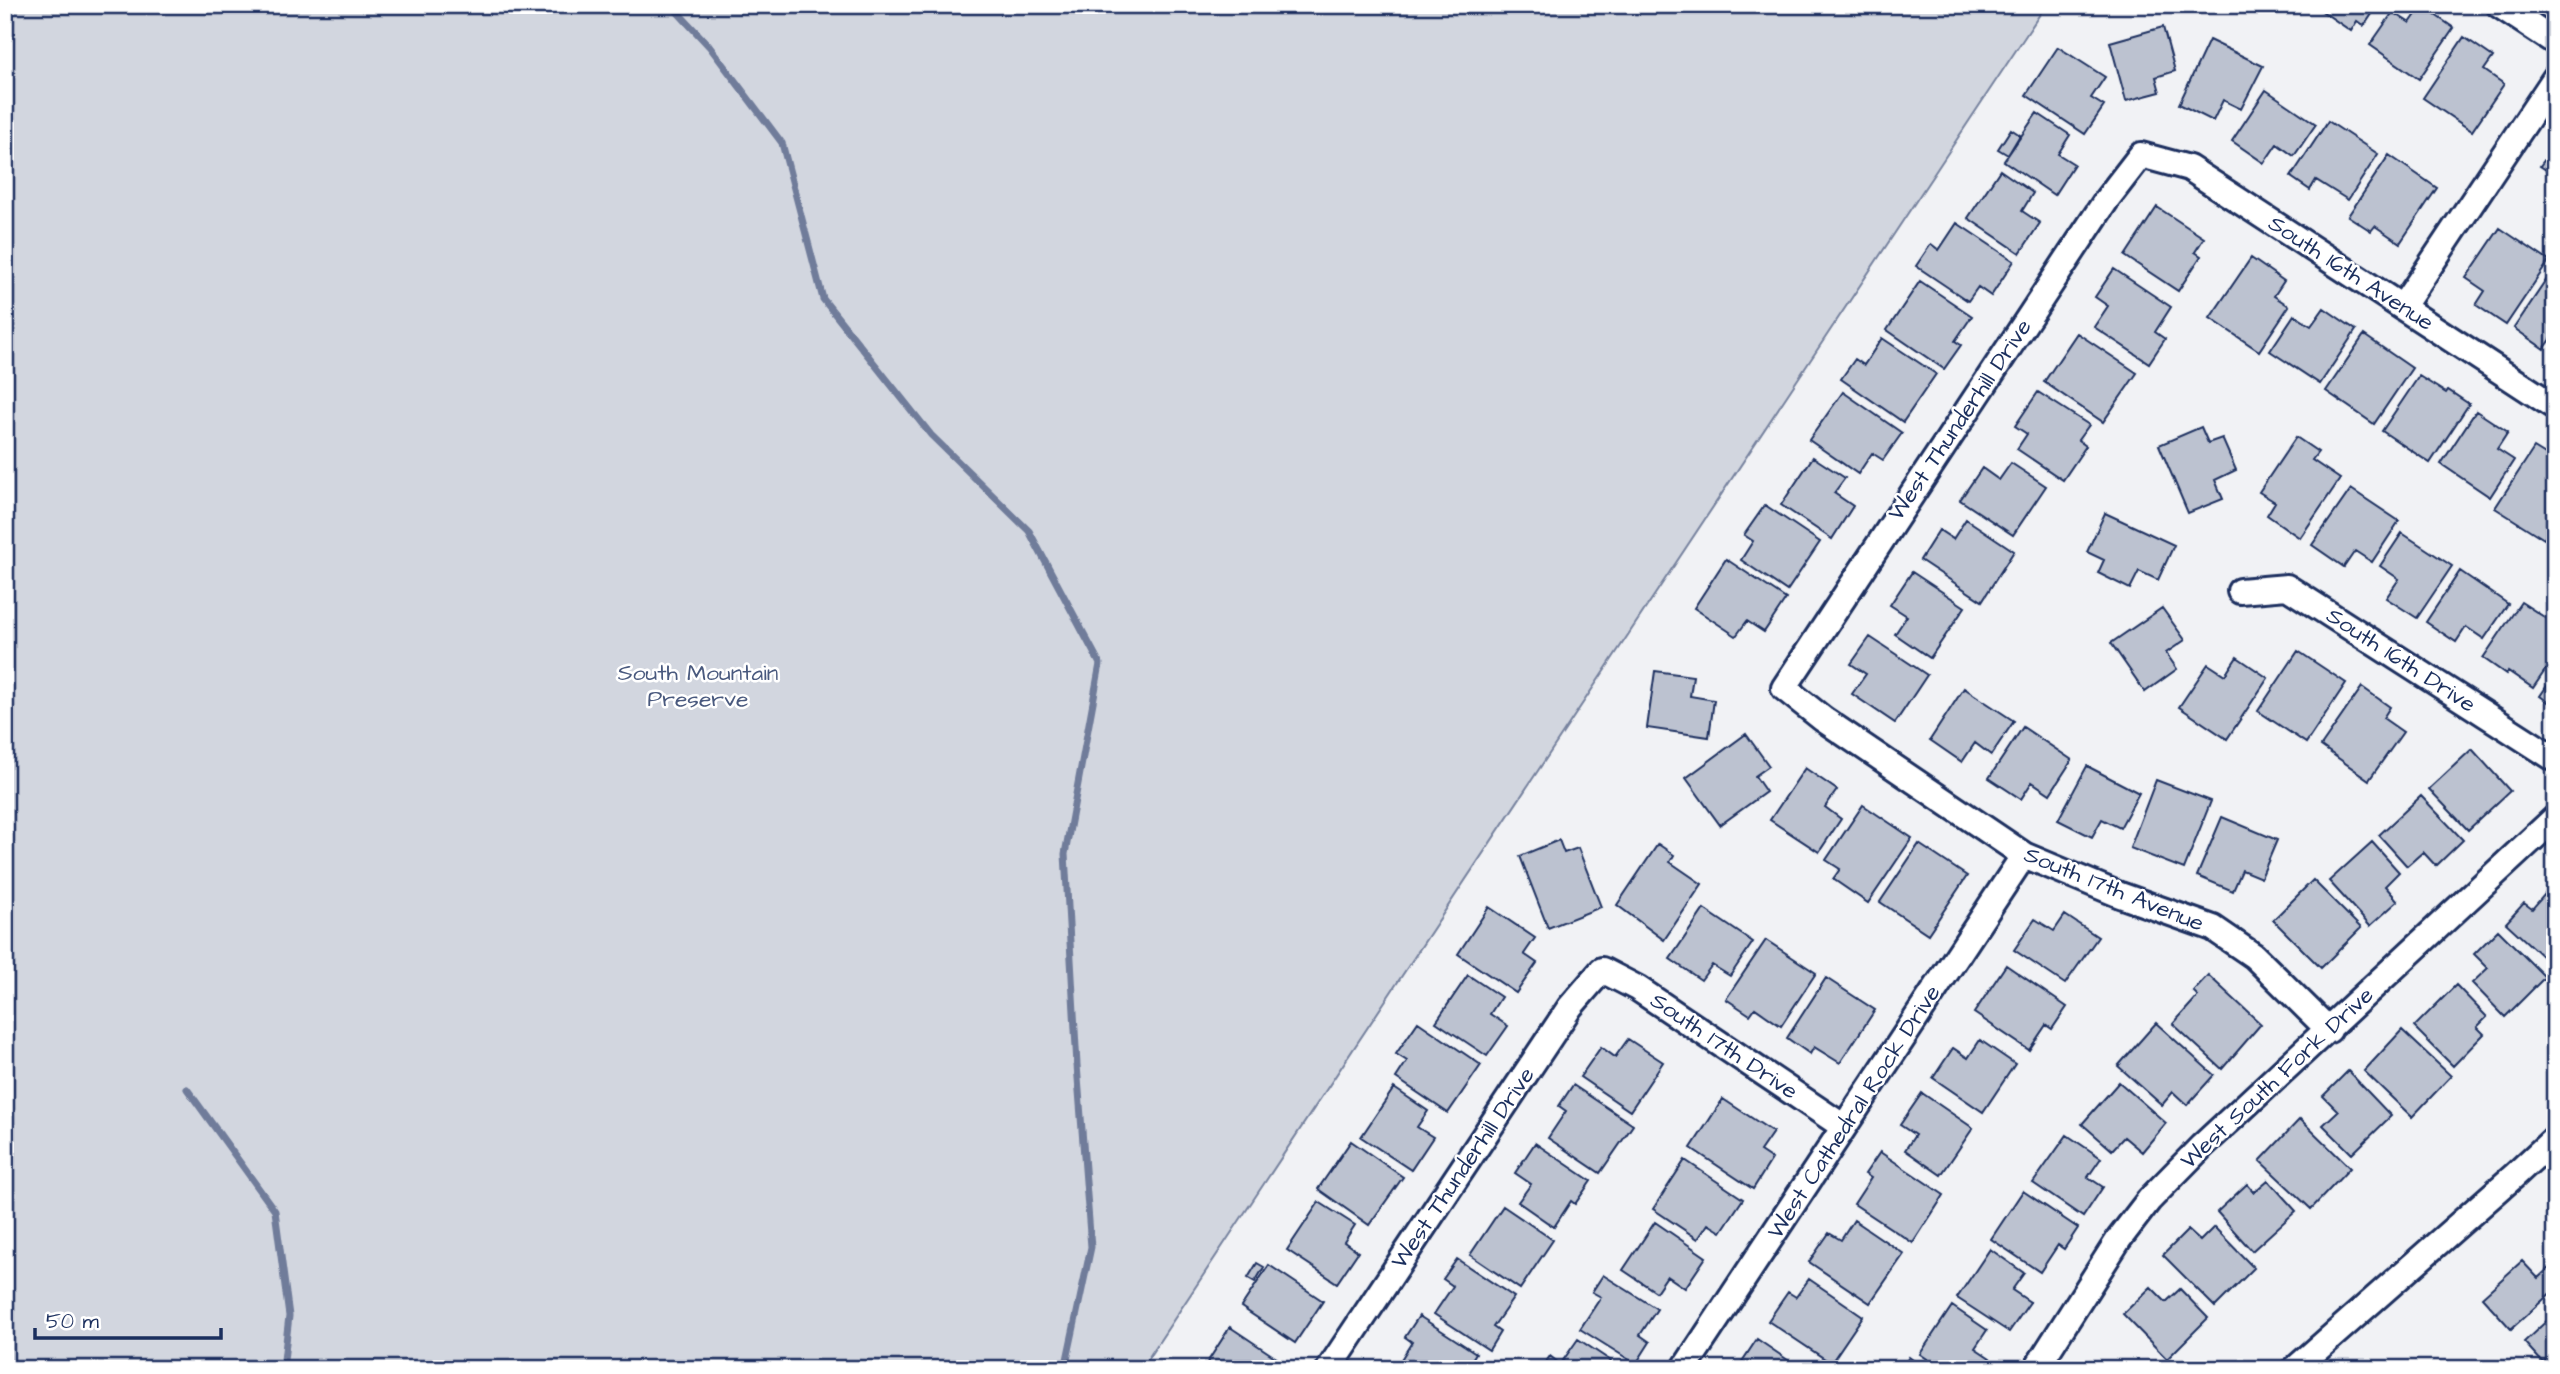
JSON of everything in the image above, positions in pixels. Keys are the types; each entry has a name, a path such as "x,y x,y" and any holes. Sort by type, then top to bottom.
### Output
{"street":[{"path":"2499,5 2555,42"},
{"path":"2403,306 2555,78"},
{"name":"South 16th Avenue","path":"2141,155 2189,168 2555,407"},
{"name":"West Thunderhill Drive","path":"1784,688 2106,199 2141,155"},
{"name":"South 16th Drive","path":"2240,591 2287,587 2555,759"},
{"name":"South 17th Avenue","path":"1784,688 1823,719 2024,855 2120,895 2213,928 2253,956 2329,1030"},
{"name":"West South Fork Drive","path":"2036,1369 2119,1239 2149,1200 2202,1146 2555,818"},
{"name":"West Cathedral Rock Drive","path":"1684,1369 2024,855"},
{"name":"West Thunderhill Drive","path":"1329,1369 1570,1007 1602,970"},
{"name":"South 17th Drive","path":"1602,970 1637,988 1844,1127"},
{"path":"2295,1369 2555,1138"}],"green space":[{"name":"South Mountain Preserve","path":"5,5 2046,5 1141,1369 5,1369"}],"building":[{"path":"2313,5 2378,5 2364,26 2357,21 2351,31"},
{"path":"2422,6 2454,28 2419,79 2370,45 2393,12 2410,23"},
{"path":"2163,27 2175,71 2156,77 2160,92 2126,101 2110,42"},
{"path":"2464,37 2493,57 2484,70 2504,84 2472,131 2423,98"},
{"path":"2209,40 2263,66 2241,109 2223,100 2213,121 2179,104"},
{"path":"2058,47 2105,77 2091,98 2104,106 2085,134 2026,95"},
{"path":"2266,90 2316,124 2294,156 2277,144 2264,163 2232,141"},
{"path":"2037,113 2070,135 2058,154 2074,164 2054,195 2004,161"},
{"path":"2328,121 2378,154 2348,200 2316,180 2310,190 2291,177"},
{"path":"2011,129 2020,135 2008,155 1998,149"},
{"path":"2555,145 2555,176 2540,166"},
{"path":"2389,155 2437,188 2400,243 2375,226 2371,231 2348,216"},
{"path":"2000,170 2033,193 2022,211 2040,223 2020,253 1968,218"},
{"path":"2157,207 2204,238 2195,252 2201,256 2178,291 2125,256"},
{"path":"1957,223 2014,261 1991,296 1978,287 1968,301 1916,266 1931,244 1939,250"},
{"path":"2500,228 2549,261 2506,325 2476,305 2485,291 2466,278"},
{"path":"2251,258 2284,281 2274,296 2289,306 2259,351 2210,318"},
{"path":"2114,269 2171,307 2155,332 2165,339 2149,363 2094,327 2108,306 2095,297"},
{"path":"2549,276 2555,280 2555,334 2544,349 2514,328"},
{"path":"1920,281 1972,316 1955,341 1961,345 1944,369 1887,330"},
{"path":"2324,308 2356,330 2320,384 2270,351 2294,315 2311,326"},
{"path":"2077,333 2137,373 2103,422 2044,382"},
{"path":"2364,335 2412,368 2374,424 2326,391"},
{"path":"1882,338 1936,374 1903,422 1841,379 1855,359 1864,365"},
{"path":"2419,376 2469,404 2430,463 2382,431"},
{"path":"1843,392 1902,433 1883,460 1872,453 1858,474 1809,440"},
{"path":"2038,392 2089,425 2078,440 2086,446 2063,480 2017,449 2027,434 2015,426"},
{"path":"2476,411 2508,432 2497,449 2514,460 2490,497 2441,464"},
{"path":"2201,427 2208,443 2222,438 2236,470 2215,480 2223,499 2188,513 2159,445"},
{"path":"2296,437 2318,452 2312,460 2340,479 2300,538 2267,515 2275,502 2259,492"},
{"path":"2534,448 2555,461 2555,523 2544,539 2495,508"},
{"path":"1813,457 1845,478 1834,493 1853,506 1832,539 1781,505"},
{"path":"2011,463 2046,486 2013,535 1960,500 1982,468 1999,480"},
{"path":"2351,489 2399,521 2372,562 2355,551 2344,567 2312,545"},
{"path":"1765,505 1820,542 1787,591 1741,560 1753,541 1744,535"},
{"path":"2105,513 2174,545 2158,580 2139,571 2130,589 2098,573 2104,560 2087,552"},
{"path":"1966,519 2014,551 1982,601 1920,560 1939,530 1953,539"},
{"path":"2402,533 2452,566 2417,618 2386,598 2399,579 2380,566"},
{"path":"1726,559 1786,599 1764,632 1747,621 1736,636 1694,608"},
{"path":"2460,571 2508,604 2484,639 2466,627 2456,642 2426,622"},
{"path":"1912,572 1965,607 1930,658 1895,634 1907,616 1890,605"},
{"path":"2521,602 2555,624 2555,656 2533,688 2483,658"},
{"path":"2162,608 2185,640 2166,653 2177,669 2145,692 2111,643"},
{"path":"1870,637 1927,675 1895,723 1852,694 1866,674 1851,664"},
{"path":"2298,651 2346,683 2306,743 2258,711"},
{"path":"2237,657 2268,678 2227,739 2179,707 2208,664 2225,675"},
{"path":"1655,671 1693,676 1690,696 1714,700 1709,737 1647,728"},
{"path":"2555,674 2555,707 2540,696"},
{"path":"2362,687 2390,707 2383,718 2403,732 2369,780 2321,746"},
{"path":"1964,688 2014,721 1991,755 1975,743 1962,762 1930,740"},
{"path":"2023,727 2072,760 2050,794 2032,782 2021,799 1989,778"},
{"path":"1746,734 1769,766 1755,776 1766,792 1720,825 1686,778"},
{"path":"2472,749 2510,791 2468,830 2429,789"},
{"path":"2087,766 2139,793 2120,828 2102,819 2092,837 2058,820"},
{"path":"1805,768 1837,790 1825,807 1841,819 1819,852 1770,820"},
{"path":"2156,780 2211,801 2184,869 2130,848"},
{"path":"2421,796 2463,840 2436,866 2423,852 2407,866 2379,835"},
{"path":"1863,805 1912,838 1868,903 1833,879 1840,869 1826,860"},
{"path":"2222,817 2277,840 2261,878 2242,870 2233,891 2197,876"},
{"path":"1559,840 1564,853 1578,848 1601,907 1548,928 1520,856"},
{"path":"2372,842 2399,872 2385,886 2398,901 2370,926 2329,881"},
{"path":"1658,844 1674,855 1670,862 1702,884 1664,940 1617,905"},
{"path":"1919,844 1967,876 1928,934 1880,902"},
{"path":"2313,880 2361,928 2321,968 2273,920"},
{"path":"2551,887 2555,891 2555,968 2506,923 2524,903 2532,909"},
{"path":"1489,907 1535,938 1524,954 1537,963 1516,993 1458,954"},
{"path":"1704,909 1753,942 1730,976 1712,965 1701,980 1670,959"},
{"path":"2065,915 2098,937 2065,984 2014,950 2035,919 2054,931"},
{"path":"2498,930 2545,977 2505,1017 2472,983 2488,968 2474,954"},
{"path":"1766,940 1816,973 1781,1026 1755,1008 1750,1015 1726,999"},
{"path":"2006,965 2067,1007 2052,1029 2046,1025 2029,1050 1974,1013"},
{"path":"1468,975 1501,997 1490,1014 1508,1026 1487,1056 1436,1022"},
{"path":"2208,975 2261,1024 2222,1069 2173,1024 2198,996 2193,991"},
{"path":"1826,978 1875,1010 1840,1063 1814,1047 1810,1054 1787,1038"},
{"path":"2456,985 2487,1017 2477,1027 2484,1034 2453,1066 2414,1027"},
{"path":"1418,1022 1481,1065 1448,1113 1396,1078 1407,1061 1396,1054"},
{"path":"2156,1023 2214,1075 2187,1105 2173,1092 2162,1105 2118,1066"},
{"path":"2402,1030 2451,1076 2412,1117 2364,1071"},
{"path":"1628,1039 1663,1062 1630,1111 1580,1077 1601,1047 1615,1057"},
{"path":"1980,1040 2015,1064 1983,1112 1933,1078 1953,1048 1968,1058"},
{"path":"2348,1071 2391,1116 2352,1154 2323,1125 2338,1111 2323,1096"},
{"path":"2119,1082 2166,1123 2142,1152 2124,1137 2112,1150 2082,1124"},
{"path":"1573,1085 1633,1125 1600,1173 1548,1138 1566,1111 1559,1106"},
{"path":"1394,1088 1428,1111 1417,1127 1433,1137 1411,1170 1361,1137"},
{"path":"1922,1093 1973,1128 1941,1175 1905,1150 1915,1135 1900,1125"},
{"path":"1723,1099 1773,1132 1760,1151 1772,1159 1753,1189 1691,1148"},
{"path":"2300,1119 2350,1168 2311,1209 2260,1161"},
{"path":"2067,1135 2101,1158 2088,1177 2103,1187 2083,1217 2033,1183"},
{"path":"1351,1141 1403,1177 1369,1225 1318,1189"},
{"path":"1535,1143 1591,1181 1575,1204 1571,1201 1554,1227 1518,1202 1531,1184 1515,1173"},
{"path":"1880,1152 1944,1195 1913,1243 1854,1204 1871,1178 1865,1174"},
{"path":"1685,1160 1743,1199 1721,1232 1708,1224 1698,1239 1653,1209"},
{"path":"2268,1180 2296,1211 2252,1251 2217,1212 2247,1184 2254,1192"},
{"path":"2023,1191 2078,1228 2064,1249 2058,1245 2040,1272 1991,1239"},
{"path":"1319,1202 1355,1225 1344,1242 1358,1252 1337,1283 1287,1250"},
{"path":"1503,1206 1553,1240 1520,1289 1470,1255"},
{"path":"1854,1220 1904,1254 1870,1303 1809,1262 1829,1233 1841,1240"},
{"path":"1655,1222 1706,1257 1685,1288 1667,1276 1656,1292 1623,1270"},
{"path":"2214,1227 2254,1268 2215,1307 2163,1255 2188,1230 2200,1241"},
{"path":"1990,1249 2024,1273 2012,1290 2030,1302 2009,1332 1957,1298"},
{"path":"1457,1259 1514,1297 1493,1327 1500,1332 1489,1350 1434,1314 1453,1286 1443,1279"},
{"path":"2522,1261 2538,1278 2549,1268 2555,1275 2555,1289 2511,1329 2482,1297"},
{"path":"1257,1263 1264,1267 1255,1282 1248,1278"},
{"path":"1269,1265 1323,1301 1295,1343 1241,1307"},
{"path":"1603,1275 1657,1309 1640,1335 1650,1342 1636,1364 1580,1329 1601,1297 1592,1292"},
{"path":"1809,1279 1863,1316 1831,1363 1768,1321 1788,1292 1796,1297"},
{"path":"2151,1287 2166,1302 2180,1289 2208,1318 2167,1359 2123,1314"},
{"path":"1952,1306 1987,1330 1975,1348 1990,1358 1983,1369 1942,1369 1920,1354"},
{"path":"2555,1313 2555,1352 2543,1363 2524,1342"},
{"path":"1419,1316 1476,1353 1466,1369 1395,1369 1412,1342 1405,1337"},
{"path":"1230,1327 1281,1361 1275,1369 1203,1369"},
{"path":"1578,1339 1611,1361 1606,1369 1557,1369"},
{"path":"1757,1339 1801,1369 1737,1369"},
{"path":"1550,1356 1560,1364 1556,1369 1541,1369"},
{"path":"1909,1357 1925,1369 1901,1369"}],"waterway":[{"path":"671,5 709,46 782,143 823,299 931,435 1029,531 1100,664 1065,854 1091,1247 1065,1369"},
{"path":"187,1089 275,1211 289,1316 283,1369"}]}
